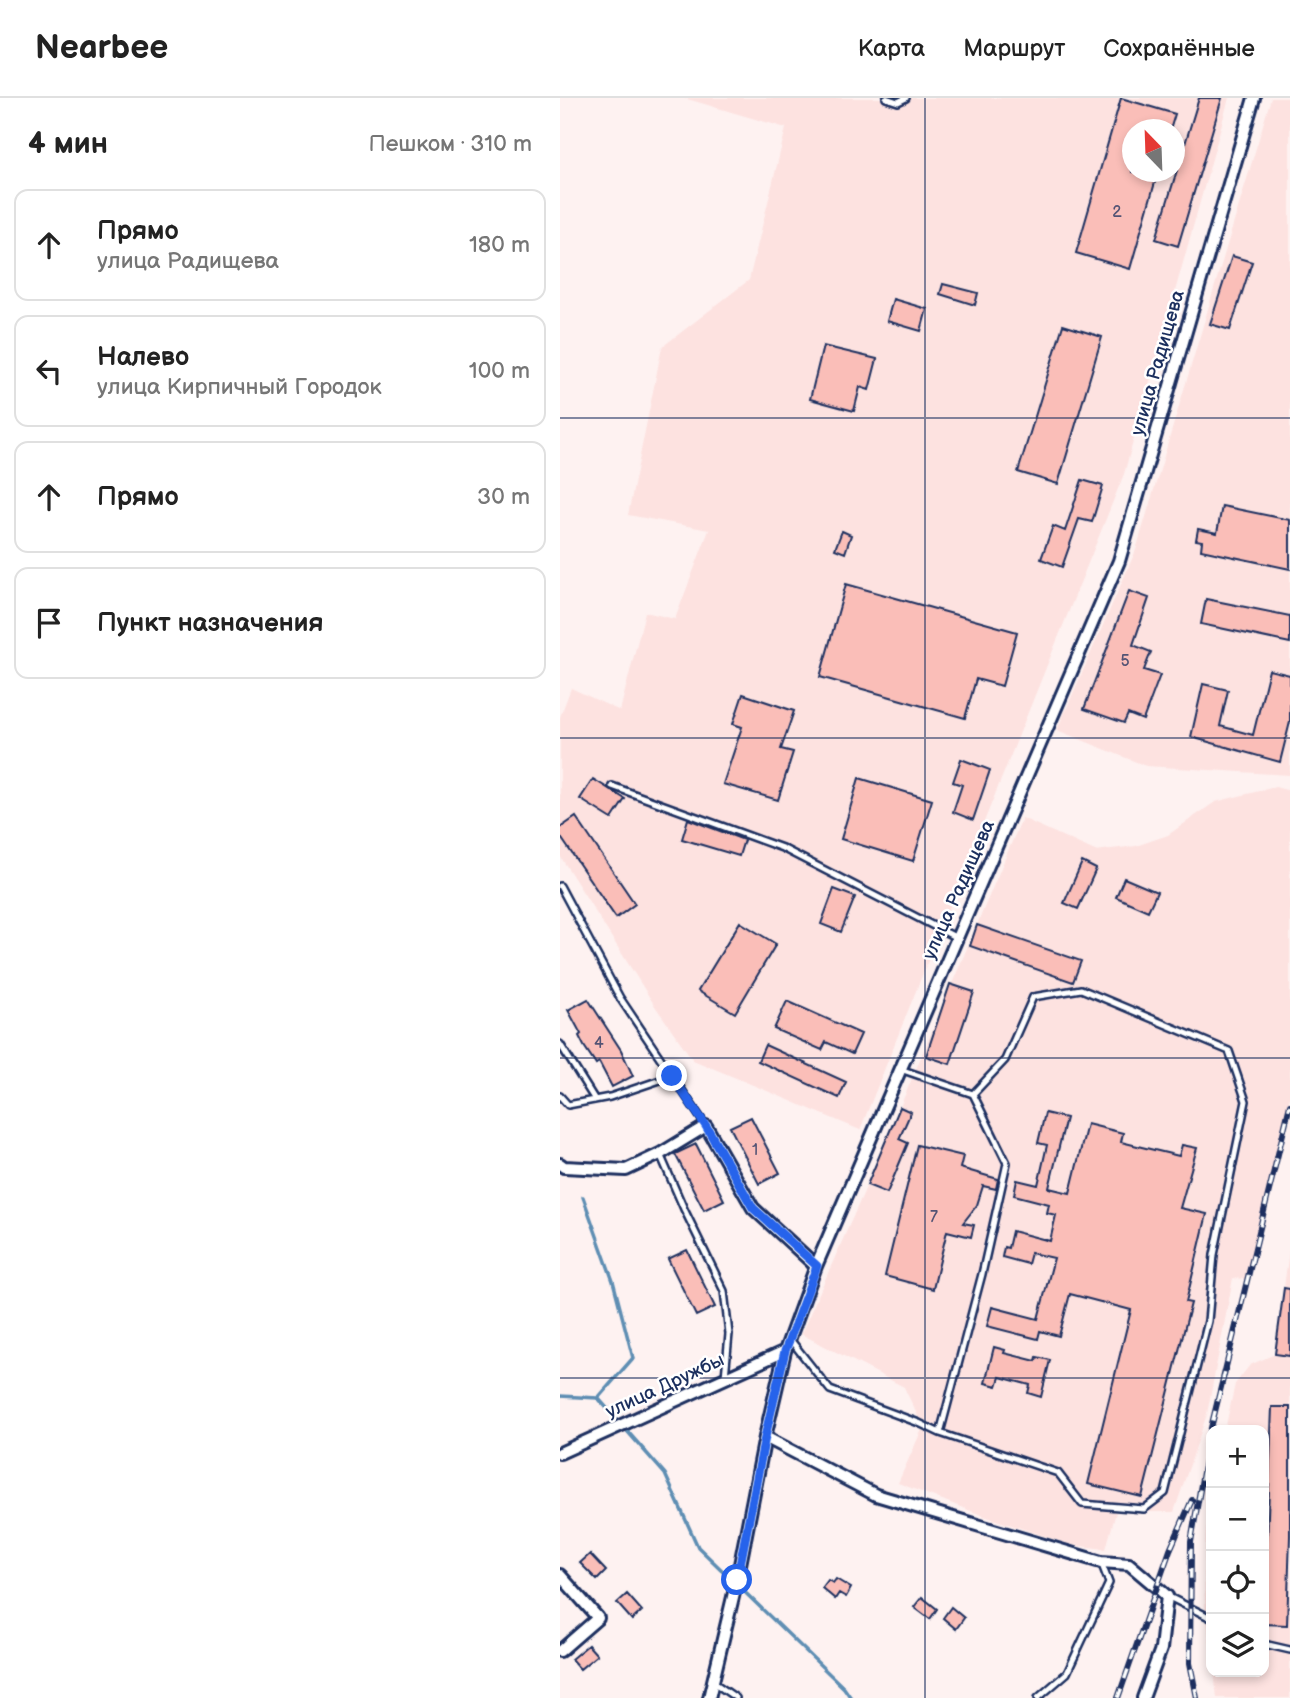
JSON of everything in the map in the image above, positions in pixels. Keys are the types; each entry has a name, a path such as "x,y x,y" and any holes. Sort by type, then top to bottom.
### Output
{"street":[{"name":"улица Радищева","path":"709,1698 737,1580 765,1437 789,1339 900,1069 1039,752 1119,561 1254,98"},
{"path":"560,1164 564,1167 626,1170 660,1154 706,1126 753,1208 817,1266"},
{"name":"улица Дружбы","path":"560,1453 785,1351"},
{"path":"765,1437 876,1495 1101,1562 1129,1563 1167,1596 1161,1649 1143,1698"},
{"path":"560,1575 598,1618 560,1651"}],"lane":[{"path":"886,98 898,102 906,98"},
{"path":"612,786 782,848 957,938"},
{"path":"560,886 620,998 706,1126"},
{"path":"789,1339 831,1390 940,1433 1058,1472 1082,1504 1144,1508 1165,1493 1208,1321 1214,1255 1246,1101 1229,1051 1082,989 1033,997 1005,1060 973,1094"},
{"path":"560,1044 595,1100"},
{"path":"900,1069 973,1094 1007,1163 982,1274 940,1433"},
{"path":"560,1096 568,1105 610,1097 672,1076"},
{"path":"660,1154 724,1291 729,1334 725,1378"},
{"path":"1038,1698 1067,1673 1109,1583 1101,1562"},
{"path":"1167,1596 1206,1616"},
{"path":"1269,1645 1290,1650"},
{"path":"713,1682 736,1698"}],"shaded area":[{"path":"684,98 1229,98 1124,474 860,1130 693,1060 655,1006 560,856 560,717 571,688 620,711 645,612 675,619 709,530 628,515 662,347 749,280 786,128"},
{"path":"1271,98 1290,98 1290,775 1146,766 1057,730 1136,550"},
{"path":"1275,787 1290,791 1290,1097 1245,1279 1233,1278 1207,1414 1174,1512 1116,1512 1106,1549 1071,1545 898,1483 923,1427 904,1387 801,1334 1022,818 1095,851 1136,846 1168,835 1215,802"},
{"path":"1290,1243 1290,1698 1217,1698 1215,1677 1269,1677 1269,1425 1226,1425 1235,1384 1250,1365 1275,1354"},
{"path":"1206,1529 1206,1614 1205,1607"}],"building":[{"path":"1121,98 1175,114 1173,119 1122,119 1122,182 1155,182 1130,269 1076,253"},
{"path":"1199,98 1222,98 1178,246 1156,239 1173,182 1185,182 1185,144"},
{"path":"1232,256 1252,262 1230,330 1210,324"},
{"path":"943,284 978,293 975,305 940,294"},
{"path":"893,299 927,309 921,331 887,321"},
{"path":"1063,325 1102,337 1058,484 1018,472"},
{"path":"823,346 877,359 869,390 860,387 854,411 810,399"},
{"path":"1082,480 1103,486 1092,522 1079,519 1062,567 1041,559 1053,526 1065,531"},
{"path":"1222,506 1290,520 1290,569 1201,550 1202,541 1196,540 1198,529 1217,533"},
{"path":"842,531 851,535 845,553 835,549"},
{"path":"846,584 1017,632 1002,686 976,679 965,718 820,677"},
{"path":"1129,591 1149,598 1133,645 1151,652 1144,670 1160,675 1143,720 1128,714 1124,723 1084,709"},
{"path":"1206,599 1290,616 1290,643 1201,624"},
{"path":"1269,670 1290,675 1290,722 1280,762 1191,737 1203,684 1228,690 1220,726 1253,735"},
{"path":"743,694 794,711 781,749 793,752 778,800 723,784 742,727 733,724"},
{"path":"961,759 990,770 973,820 953,812 962,785 953,782"},
{"path":"859,778 932,800 913,861 841,839"},
{"path":"593,779 625,799 612,819 580,799"},
{"path":"576,817 635,904 616,918 560,836 560,828"},
{"path":"688,819 744,840 739,856 682,839"},
{"path":"1082,862 1096,869 1078,909 1064,903"},
{"path":"1124,878 1157,892 1148,911 1116,897"},
{"path":"834,889 855,897 841,932 821,924"},
{"path":"740,922 776,944 735,1013 698,991"},
{"path":"977,925 1081,961 1073,982 970,946"},
{"path":"950,984 974,992 950,1064 926,1056"},
{"path":"588,999 621,1050 633,1076 612,1087 599,1062 596,1064 584,1046 579,1036 581,1034 568,1010"},
{"path":"787,1001 861,1034 852,1054 826,1042 822,1050 774,1029"},
{"path":"765,1045 846,1082 839,1098 758,1061"},
{"path":"900,1107 911,1112 899,1139 908,1143 887,1193 867,1185"},
{"path":"1045,1113 1066,1118 1049,1188 1070,1193 1087,1124 1123,1133 1121,1142 1179,1156 1182,1145 1197,1148 1180,1208 1207,1214 1186,1302 1191,1303 1142,1497 1088,1484 1131,1310 1070,1294 1059,1336 1040,1331 1038,1339 987,1326 992,1307 1038,1319 1054,1258 1031,1253 1028,1264 1002,1257 1004,1247 1008,1248 1012,1231 1050,1241 1056,1215 1047,1213 1049,1204 1014,1195 1017,1180 1038,1185 1047,1145 1038,1143"},
{"path":"751,1117 780,1173 759,1184 730,1127"},
{"path":"696,1144 724,1200 704,1210 675,1154"},
{"path":"917,1145 963,1156 960,1168 998,1179 996,1189 983,1186 977,1205 963,1223 974,1225 971,1237 947,1231 933,1289 885,1276"},
{"path":"687,1250 715,1307 696,1316 668,1259"},
{"path":"1284,1288 1290,1289 1290,1356 1275,1354"},
{"path":"994,1347 1005,1350 1004,1353 1036,1361 1037,1357 1050,1360 1041,1397 1028,1393 1030,1385 1000,1377 997,1386 985,1383"},
{"path":"1272,1407 1290,1407 1287,1625 1269,1624"},
{"path":"590,1554 606,1571 597,1580 580,1563"},
{"path":"836,1579 851,1588 846,1597 839,1593 835,1599 822,1588 828,1580 833,1583"},
{"path":"627,1594 642,1611 632,1620 617,1603"},
{"path":"922,1597 937,1609 930,1619 914,1607"},
{"path":"951,1607 964,1618 956,1629 943,1618"},
{"path":"588,1645 597,1655 580,1669 571,1659"}],"waterway":[{"path":"583,1197 613,1281 633,1358 598,1398"},
{"path":"560,1396 598,1398 665,1474 698,1547 844,1688 851,1698"}],"railway":[{"path":"1197,1698 1190,1663 1191,1542 1210,1432 1290,1105"},
{"path":"1118,1698 1170,1550 1192,1500"}],"route":[{"path":"672,1076 706,1126 753,1208 817,1266 785,1351 737,1580"}]}
